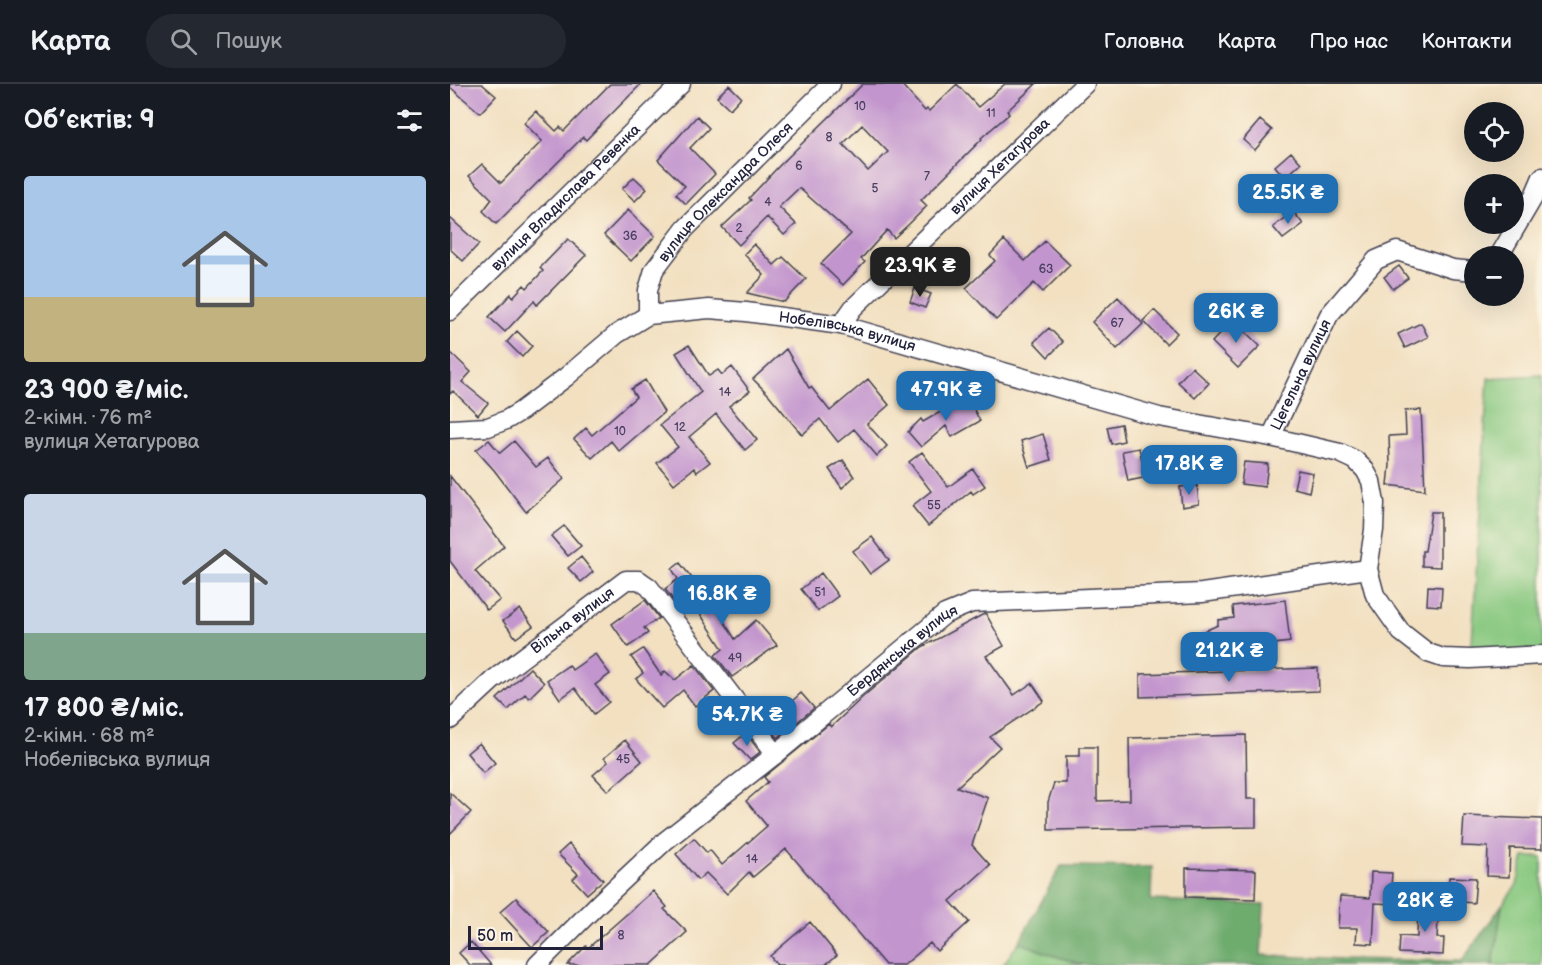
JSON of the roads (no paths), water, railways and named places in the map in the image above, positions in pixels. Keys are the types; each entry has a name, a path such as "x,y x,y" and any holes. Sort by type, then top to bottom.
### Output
{"street":[{"name":"вулиця Владислава Ревенка","path":"450,311 681,84"},
{"name":"вулиця Олександра Олеся","path":"648,315 648,290 654,270 685,229 831,84"},
{"name":"вулиця Хетагурова","path":"841,325 853,308 1085,84"},
{"path":"1505,246 1533,198 1542,177"},
{"name":"Цегельна вулиця","path":"1464,270 1453,269 1397,251 1376,260 1329,315 1271,437 1340,453 1355,460 1365,470 1371,481 1375,502 1374,530 1368,569 1375,595 1401,632 1428,654 1454,659 1542,656"},
{"name":"Нобелівська вулиця","path":"450,429 488,427 506,420 566,377 616,334 648,315 709,309 841,325 1159,417 1271,437"},
{"name":"Бердянська вулиця","path":"537,965 665,841 776,754 945,614 972,603 1202,593 1368,569"},
{"name":"Вільна вулиця","path":"450,720 493,680 626,580 639,580 649,586 776,754"}]}
